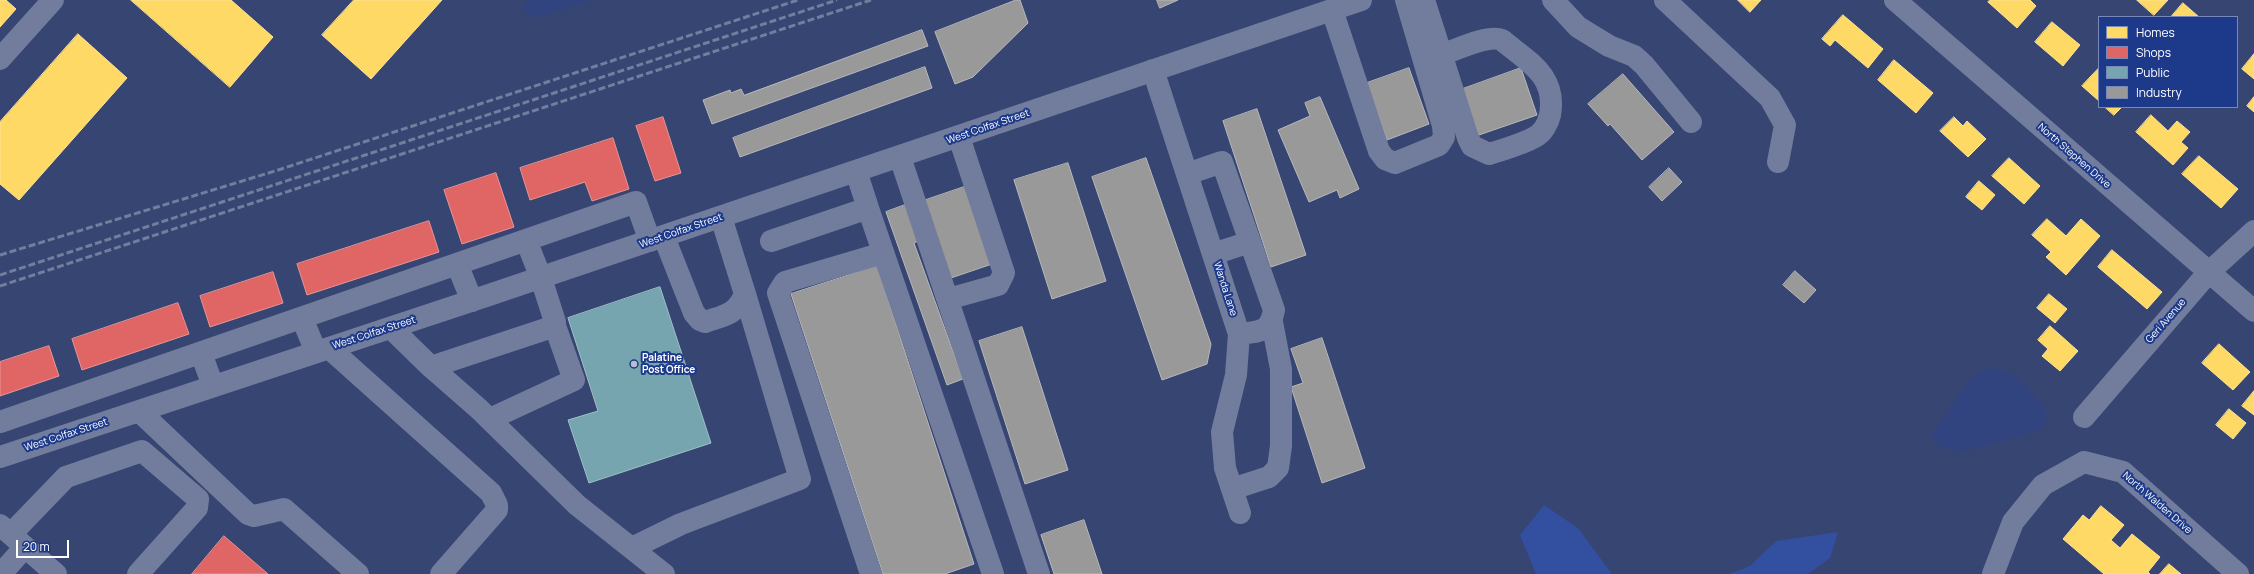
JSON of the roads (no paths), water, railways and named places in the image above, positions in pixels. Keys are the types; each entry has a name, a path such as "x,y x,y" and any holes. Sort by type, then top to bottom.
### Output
{"street":[{"path":"0,60 53,0"},
{"name":"West Colfax Street","path":"0,457 541,278 1361,0"},
{"path":"1332,10 1379,151 1385,159 1395,163 1439,145 1444,137 1443,126 1406,0"},
{"path":"1424,0 1441,55 1468,138 1472,146 1489,154 1536,137 1547,124 1551,100 1545,77 1537,67 1502,40 1497,37 1487,39 1441,55"},
{"path":"1553,0 1578,27 1609,46 1634,56 1644,65 1691,122"},
{"path":"1665,0 1770,98 1785,124 1778,162"},
{"name":"North Stephen Drive","path":"1895,0 2254,312"},
{"name":"Wanda Lane","path":"1153,70 1239,334 1236,375 1222,432 1225,468 1240,513"},
{"path":"948,299 998,285 1004,273 959,137"},
{"path":"900,157 1039,574"},
{"path":"1187,174 1222,162 1274,310 1272,322 1281,369 1281,446 1278,468 1269,476 1232,489"},
{"path":"856,171 993,574"},
{"path":"0,422 636,202 657,239 694,313 700,320 705,322 731,313 739,307 745,294"},
{"path":"771,241 868,208"},
{"path":"632,548 681,524 800,479 721,217"},
{"name":"Geri Avenue","path":"2084,417 2208,272 2254,231"},
{"path":"490,419 574,380 555,326 556,322 541,278 526,240"},
{"path":"1213,254 1250,242"},
{"path":"871,574 778,293 785,282 883,253"},
{"path":"457,264 472,301"},
{"path":"302,318 323,350 492,493 498,505 497,510 441,574"},
{"path":"1239,334 1264,330 1272,322"},
{"path":"431,367 555,326"},
{"path":"392,328 431,367 490,419 577,505 664,574"},
{"path":"200,353 214,386"},
{"path":"76,396 87,428"},
{"path":"139,411 248,514 254,516 284,510 358,574"},
{"path":"1,574 12,535 66,477 142,451 198,499 197,508 138,574"},
{"name":"North Walden Drive","path":"1993,574 2013,522 2042,485 2084,462 2123,472 2238,574"},
{"path":"12,535 56,574"}],"railway":[{"path":"0,255 275,171 798,0"},
{"path":"0,275 837,0"},
{"path":"0,286 871,0"}],"place":[{"name":"Palatine Post Office","path":"634,364"}]}
